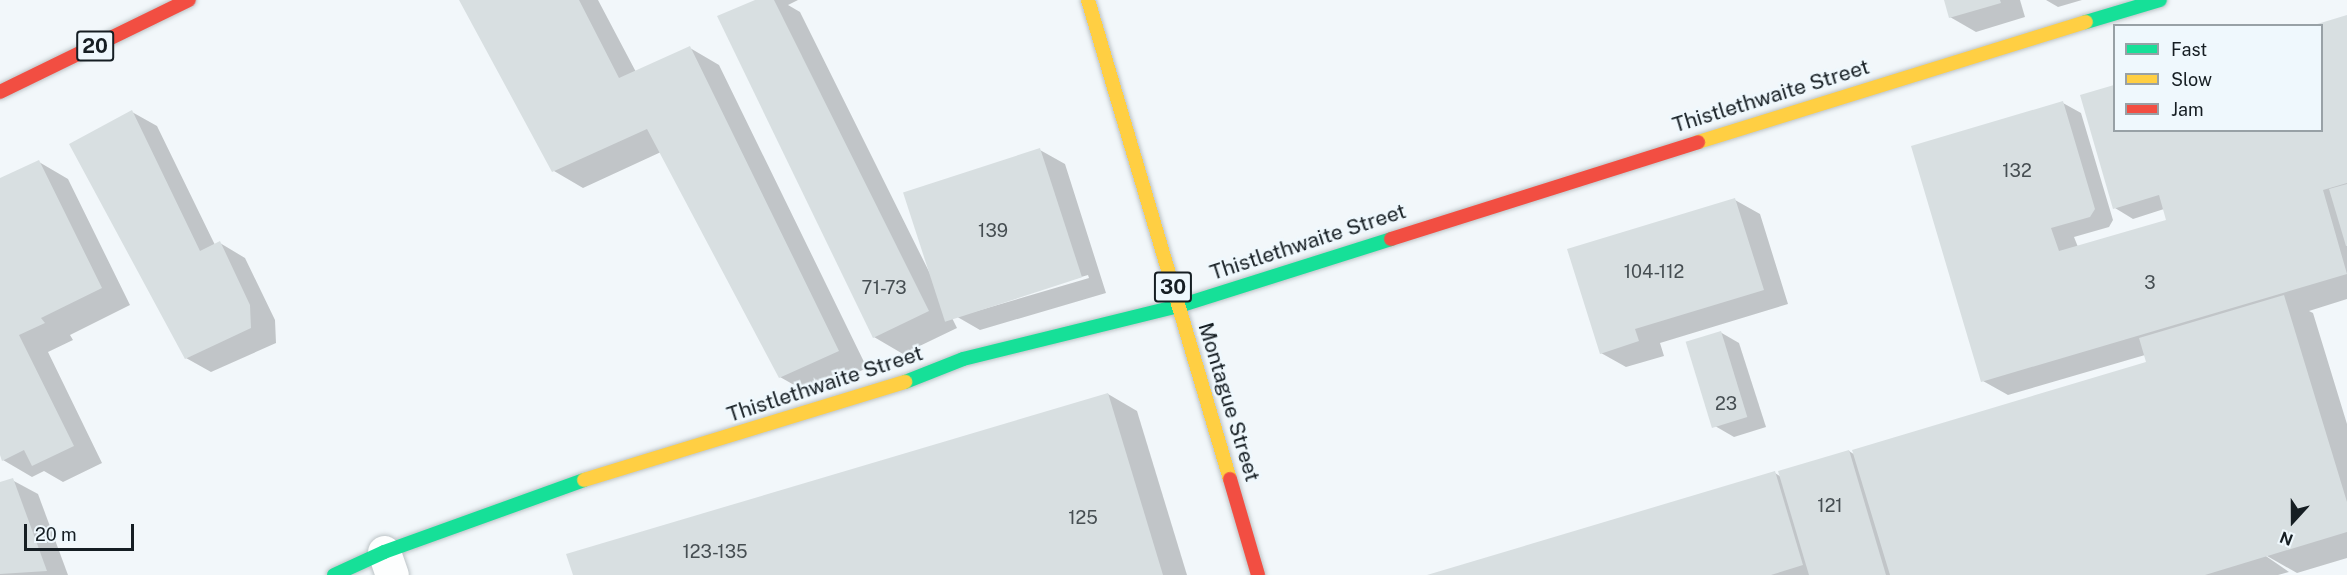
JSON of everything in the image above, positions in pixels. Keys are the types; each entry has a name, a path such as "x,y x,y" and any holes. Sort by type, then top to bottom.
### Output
{"street":[{"name":"20","path":"0,92 189,0"},
{"name":"Montague Street","path":"1088,0 1258,575"},
{"name":"Thistlethwaite Street","path":"334,575 388,564 588,479 878,393 963,359 1179,306 1875,86 2160,0"}],"building":[{"path":"459,0 579,0 619,78 690,46 839,351 779,378 647,129 552,172"},
{"path":"755,0 774,0 929,311 873,338 717,16"},
{"path":"1944,0 2000,0 2001,3 1949,18"},
{"path":"2347,15 2347,183 2323,190 2347,274 1981,382 1911,146 2063,101 2095,209 2090,217 2051,228 2059,251 2166,220 2159,195 2113,209 2080,95 2113,85 2113,132 2323,132 2323,24 2317,24"},
{"path":"132,110 200,251 220,241 250,305 251,328 185,359 69,144"},
{"path":"1040,148 1082,277 945,322 903,192"},
{"path":"39,160 102,288 41,318 45,323 19,335 74,446 32,466 24,450 2,461 0,455 0,178"},
{"path":"2347,184 2347,246 2346,246 2329,189"},
{"path":"1735,198 1764,290 1635,329 1639,341 1600,354 1567,249"},
{"path":"2284,295 2347,502 2347,532 2205,575 1890,575 1852,450 2146,362 2139,338"},
{"path":"1721,331 1747,417 1712,428 1686,342"},
{"path":"1108,393 1163,575 573,575 566,554"},
{"path":"1849,450 1886,575 1809,575 1778,471"},
{"path":"1775,471 1803,565 1771,575 1427,575"},
{"path":"13,478 47,571 0,574 0,482"}],"traffic: fast":[{"path":"2086,22 2160,0"},
{"path":"905,382 963,359 1179,306 1391,239"},
{"path":"334,575 384,552 584,480"}],"traffic: slow":[{"path":"1088,0 1230,479"},
{"path":"1698,142 2086,22"},
{"path":"584,480 905,382"}],"traffic: jam":[{"path":"0,92 189,0"},
{"path":"1391,239 1698,142"},
{"path":"1230,479 1258,575"}]}
